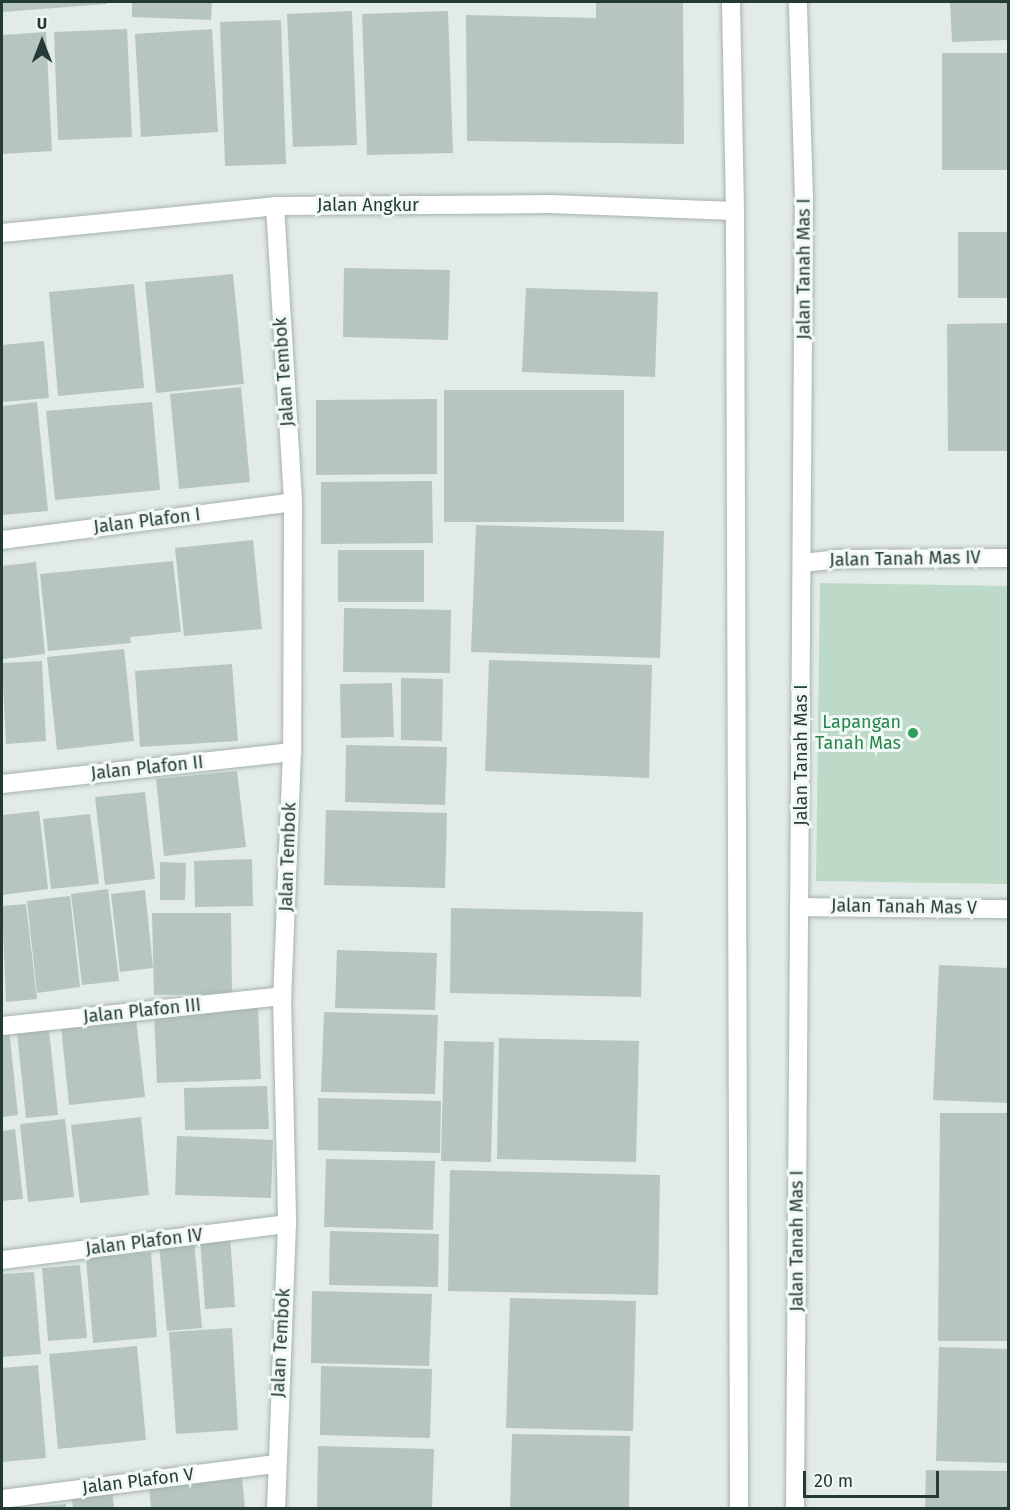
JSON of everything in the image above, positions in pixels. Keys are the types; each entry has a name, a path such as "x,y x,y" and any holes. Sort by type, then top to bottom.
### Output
{"street":[{"path":"731,2 735,211 739,1509"},
{"name":"Jalan Tanah Mas I","path":"795,1509 804,198 798,2"},
{"name":"Jalan Angkur","path":"2,233 275,206 550,204 735,211"},
{"name":"Jalan Tembok","path":"275,206 293,502 292,752 282,996 287,1224 275,1464 276,1509"},
{"name":"Jalan Plafon I","path":"2,540 293,502"},
{"name":"Jalan Tanah Mas IV","path":"802,563 840,559 1008,558"},
{"name":"Jalan Plafon II","path":"2,784 292,752"},
{"name":"Jalan Tanah Mas V","path":"800,907 1008,909"},
{"name":"Jalan Plafon III","path":"2,1026 282,996"},
{"name":"Jalan Plafon IV","path":"2,1260 287,1224"},
{"name":"Jalan Plafon V","path":"2,1499 275,1464"}],"green space":[{"name":"Lapangan Tanah Mas","path":"820,583 1008,586 1008,884 816,881"}],"building":[{"path":"2,2 107,2 107,4 2,12"},
{"path":"132,2 212,2 211,20 132,17"},
{"path":"596,2 683,2 684,144 467,141 466,15 596,18"},
{"path":"950,2 1008,2 1008,40 952,42"},
{"path":"352,11 357,145 293,147 287,14"},
{"path":"448,11 453,153 367,155 362,14"},
{"path":"281,20 286,164 225,166 220,22"},
{"path":"127,29 132,137 58,140 54,32"},
{"path":"212,29 218,132 141,137 135,34"},
{"path":"46,32 52,151 2,154 2,35"},
{"path":"942,53 1008,53 1008,170 942,170"},
{"path":"958,232 1008,232 1008,298 958,298"},
{"path":"344,268 450,270 448,340 343,337"},
{"path":"233,274 244,384 156,393 145,282"},
{"path":"134,284 144,388 58,396 49,292"},
{"path":"526,288 658,292 655,377 522,372"},
{"path":"1008,323 1008,451 948,451 947,324"},
{"path":"44,341 49,398 2,402 2,345"},
{"path":"241,387 250,482 179,489 170,394"},
{"path":"444,390 624,390 624,522 444,522"},
{"path":"437,399 437,474 316,475 316,400"},
{"path":"37,402 48,511 2,515 2,406"},
{"path":"152,402 160,490 55,500 46,411"},
{"path":"432,481 433,543 321,544 321,482"},
{"path":"476,525 664,531 660,658 471,652"},
{"path":"253,540 262,629 184,636 175,548"},
{"path":"338,550 424,550 424,602 338,602"},
{"path":"173,561 181,632 130,637 131,643 48,651 40,574"},
{"path":"36,562 45,654 2,659 2,566"},
{"path":"344,608 451,610 450,673 343,672"},
{"path":"124,649 134,741 57,750 47,657"},
{"path":"489,660 652,665 649,778 485,771"},
{"path":"42,661 46,741 6,744 2,663"},
{"path":"232,664 238,741 140,747 135,671"},
{"path":"401,678 443,679 442,741 401,740"},
{"path":"392,683 394,737 341,738 340,684"},
{"path":"346,745 447,747 445,805 345,802"},
{"path":"237,771 246,847 164,856 156,779"},
{"path":"145,792 155,879 105,885 95,797"},
{"path":"326,810 447,813 445,888 324,885"},
{"path":"39,811 48,889 2,895 2,815"},
{"path":"90,814 99,884 51,889 43,819"},
{"path":"252,859 253,906 195,907 194,861"},
{"path":"160,862 186,863 185,900 160,900"},
{"path":"108,889 119,981 82,985 71,894"},
{"path":"145,890 153,968 120,972 111,894"},
{"path":"70,896 80,987 37,993 27,901"},
{"path":"26,904 37,999 6,1002 2,906"},
{"path":"451,908 643,912 641,997 450,993"},
{"path":"152,913 231,913 232,994 154,995"},
{"path":"337,950 437,953 435,1010 335,1008"},
{"path":"939,965 1008,968 1008,1103 933,1100"},
{"path":"258,1008 261,1079 157,1083 154,1012"},
{"path":"324,1012 438,1015 435,1094 321,1092"},
{"path":"136,1018 145,1097 69,1105 61,1026"},
{"path":"9,1028 18,1115 2,1117 2,1029"},
{"path":"49,1030 58,1115 26,1118 17,1033"},
{"path":"499,1038 639,1041 636,1162 497,1159"},
{"path":"444,1041 494,1042 491,1162 441,1161"},
{"path":"267,1086 269,1129 185,1130 184,1088"},
{"path":"318,1098 441,1101 440,1153 318,1150"},
{"path":"940,1113 1008,1113 1008,1341 938,1341"},
{"path":"141,1117 149,1195 80,1203 71,1125"},
{"path":"65,1119 74,1197 28,1202 20,1124"},
{"path":"15,1129 23,1199 2,1201 2,1131"},
{"path":"177,1136 273,1140 271,1198 175,1195"},
{"path":"326,1159 435,1161 433,1230 324,1227"},
{"path":"450,1170 660,1175 658,1295 448,1291"},
{"path":"330,1231 439,1234 438,1287 329,1285"},
{"path":"230,1235 235,1307 205,1309 200,1237"},
{"path":"194,1240 202,1328 167,1331 159,1243"},
{"path":"151,1252 157,1337 93,1343 86,1258"},
{"path":"80,1265 87,1338 48,1341 42,1268"},
{"path":"34,1272 41,1354 2,1357 2,1274"},
{"path":"312,1291 432,1294 429,1366 311,1363"},
{"path":"510,1298 636,1301 633,1431 506,1428"},
{"path":"232,1328 238,1430 176,1434 169,1332"},
{"path":"137,1346 146,1440 58,1449 49,1354"},
{"path":"939,1347 1008,1349 1008,1463 936,1461"},
{"path":"38,1365 46,1458 2,1462 2,1368"},
{"path":"321,1366 432,1369 430,1438 320,1435"},
{"path":"512,1434 630,1436 629,1508 510,1508"},
{"path":"318,1446 434,1449 432,1508 317,1508"},
{"path":"926,1470 1008,1471 1008,1508 925,1508"},
{"path":"242,1477 245,1508 151,1508 149,1486"},
{"path":"112,1487 114,1508 73,1508 71,1491"},
{"path":"66,1504 66,1508 32,1508 32,1507"}],"place":[{"name":"Lapangan Tanah Mas","path":"913,733"}]}
